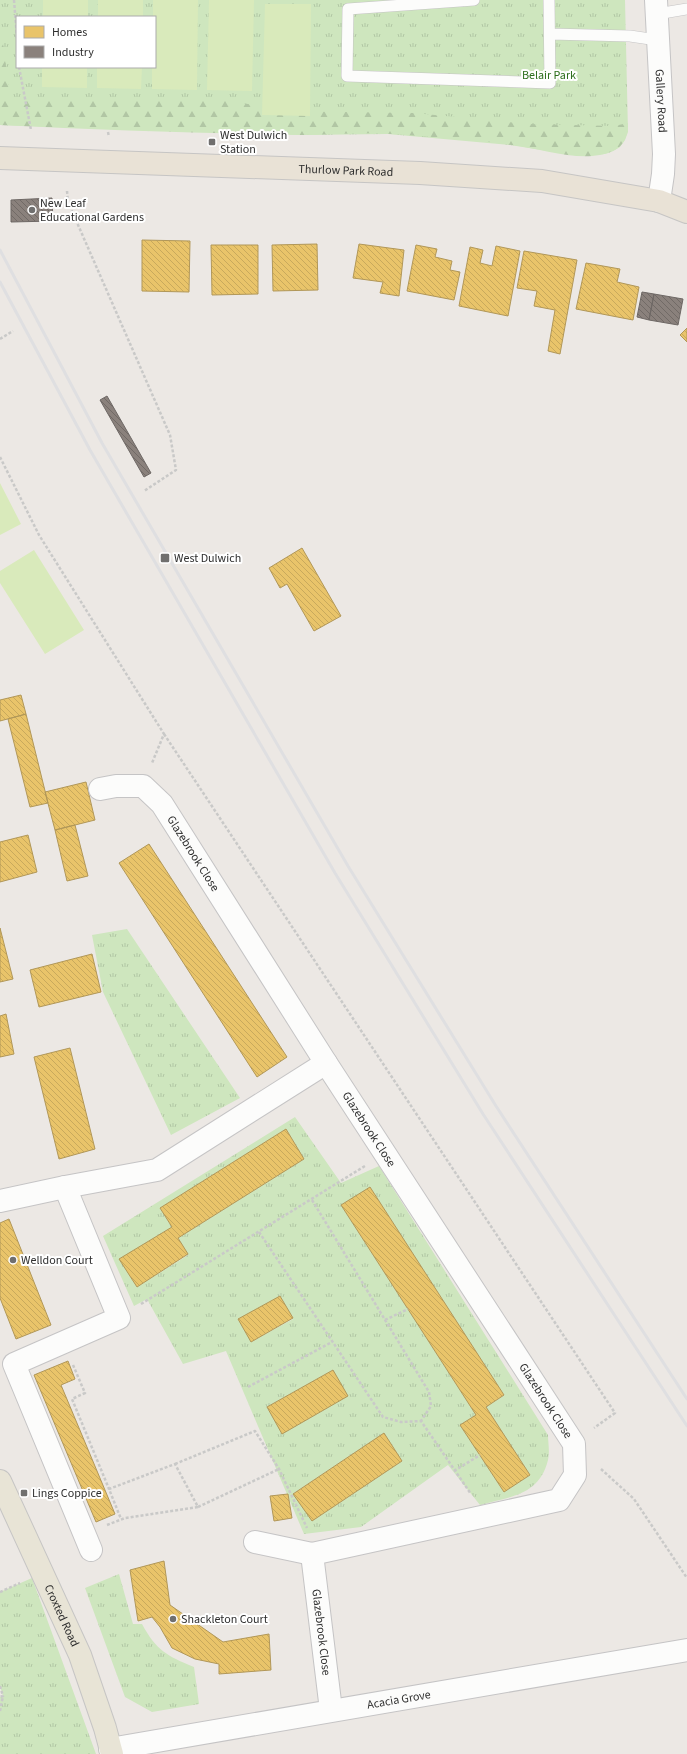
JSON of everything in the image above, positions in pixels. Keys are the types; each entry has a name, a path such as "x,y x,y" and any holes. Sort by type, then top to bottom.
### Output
{"highway":[{"name":"Thurlow Park Road","path":"0,158 420,173 542,181 659,201 687,212"}],"main road":[{"name":"Croxted Road","path":"0,1481 80,1654 92,1687 111,1752"}],"street":[{"name":"Gallery Road","path":"657,7 657,40 664,154 659,201"},
{"path":"100,789 116,786 143,786"},
{"name":"Glazebrook Close","path":"143,786 162,804 326,1063 574,1444 575,1475 559,1500 312,1554 332,1710"},
{"path":"0,1201 157,1170 326,1063"},
{"path":"65,1187 119,1318 14,1364 88,1542"},
{"path":"254,1542 312,1554"},
{"name":"Acacia Grove","path":"111,1752 332,1710 687,1650"}],"lane":[{"path":"474,0 348,10 347,76 550,83 549,0"},
{"path":"657,7 687,10"},
{"path":"550,34 630,36 657,40"}],"path":[{"path":"14,0 16,25"},
{"path":"19,68 31,130"},
{"path":"67,191 68,202 170,435 176,470 144,491"},
{"path":"0,339 13,331"},
{"path":"0,457 39,535 164,734 616,1413 574,1444 634,1499 687,1578"},
{"path":"143,786 164,734"},
{"path":"119,1318 385,1154"},
{"path":"312,1200 429,1392 431,1406 421,1421"},
{"path":"259,1232 383,1417 401,1422 421,1421"},
{"path":"385,1320 408,1309"},
{"path":"63,1342 85,1393 72,1399 121,1520"},
{"path":"248,1387 332,1342"},
{"path":"421,1421 485,1515"},
{"path":"109,1489 255,1431 279,1469 307,1527 312,1554"},
{"path":"454,1471 480,1455"},
{"path":"175,1464 198,1506"},
{"path":"88,1542 121,1520 198,1506 279,1469"},
{"path":"0,1686 2,1696 0,1711"}],"green space":[{"name":"Belair Park","path":"0,0 625,0 628,132 620,147 613,151 604,154 580,156 510,145 388,134 302,135 0,125"},
{"path":"43,0 88,0 88,16 43,16"},
{"path":"98,0 143,0 143,16 98,16"},
{"path":"153,0 198,0 197,90 152,89 152,68 156,68 156,16 153,16"},
{"path":"209,0 254,0 252,91 207,90"},
{"path":"265,4 311,4 310,116 262,115"},
{"path":"0,21 10,97 229,100 280,111 414,113 528,124 614,126 628,123 627,131 622,143 613,151 592,156 573,156 521,146 482,141 380,133 300,135 112,130 0,125"},
{"path":"42,68 87,68 87,88 42,87"},
{"path":"97,68 142,68 141,89 97,88"},
{"path":"0,483 21,524 0,535"},
{"path":"34,550 84,630 45,654 0,583 0,571"},
{"path":"127,929 240,1098 171,1135 103,992 92,935"},
{"path":"295,1117 341,1183 379,1166 548,1435 549,1457 544,1472 531,1488 522,1493 480,1505 448,1465 361,1527 304,1534 226,1351 183,1364 147,1299 134,1306 103,1236","holes":["286,1129 304,1159 178,1238 188,1255 137,1287 120,1259 172,1227 160,1208","370,1187 504,1395 486,1407 530,1475 504,1492 460,1425 476,1415 341,1205","280,1296 293,1319 251,1342","333,1370 347,1396 282,1433 267,1407","384,1433 402,1461 312,1521 294,1493"]},
{"path":"119,1574 133,1624 142,1624 152,1640 163,1651 194,1667 199,1704 152,1712 125,1697 85,1588"},
{"path":"32,1578 96,1754 0,1754 0,1697 3,1696 0,1686 0,1592"}],"building: Homes":[{"path":"142,240 190,241 189,292 142,291"},
{"path":"317,244 318,290 273,291 272,245"},
{"path":"359,244 404,250 399,296 380,293 383,282 353,278"},
{"path":"211,245 258,245 258,294 212,295"},
{"path":"416,245 437,249 435,257 452,261 450,270 460,272 454,300 407,291"},
{"path":"496,246 520,251 508,316 459,306 470,247 483,250 480,263 492,266"},
{"path":"524,251 577,260 560,354 548,351 555,310 534,306 537,291 517,288"},
{"path":"586,263 620,269 617,282 639,287 633,320 576,309"},
{"path":"687,328 687,342 680,335"},
{"path":"302,548 341,616 314,631 287,584 280,588 269,568"},
{"path":"21,695 26,714 0,721 0,700"},
{"path":"26,714 48,803 30,807 8,719"},
{"path":"86,782 95,820 55,830 45,792"},
{"path":"75,825 88,876 67,881 55,830"},
{"path":"28,835 37,872 0,882 0,842"},
{"path":"149,844 287,1057 257,1077 119,863"},
{"path":"0,928 13,979 0,982"},
{"path":"92,954 101,992 39,1007 30,970"},
{"path":"6,1014 14,1054 0,1057 0,1016"},
{"path":"70,1048 95,1149 59,1159 34,1057"},
{"path":"286,1129 304,1159 178,1238 188,1254 137,1287 119,1259 172,1227 160,1208"},
{"path":"370,1187 504,1395 486,1407 530,1475 504,1492 460,1425 476,1415 341,1205"},
{"name":"Welldon Court","path":"9,1219 51,1325 16,1339 0,1298 0,1223"},
{"path":"280,1296 293,1318 251,1342 238,1319"},
{"path":"68,1361 75,1379 61,1385 115,1514 96,1522 34,1375"},
{"path":"333,1370 348,1396 282,1434 267,1407"},
{"path":"384,1433 402,1461 312,1521 293,1494"},
{"path":"288,1494 292,1518 274,1521 270,1496"},
{"name":"Shackleton Court","path":"164,1561 170,1605 223,1642 269,1634 271,1670 219,1674 219,1664 195,1659 172,1648 160,1627 152,1617 138,1621 130,1570"}],"building: Industry":[{"name":"New Leaf Educational Gardens","path":"52,198 53,221 11,222 11,200"},
{"path":"642,292 654,294 649,320 637,317"},
{"path":"654,294 683,299 678,325 649,320"},
{"path":"107,396 151,473 144,477 100,400"}],"railway":[{"path":"0,250 102,443 348,866 496,1106 687,1399"},
{"path":"0,282 90,450 335,873 483,1114 687,1426"}],"place":[{"name":"West Dulwich Station","path":"212,142"},
{"name":"New Leaf Educational Gardens","path":"32,210"},
{"name":"West Dulwich","path":"165,558"},
{"name":"Welldon Court","path":"13,1260"},
{"name":"Lings Coppice","path":"24,1493"},
{"name":"Shackleton Court","path":"173,1619"}]}
